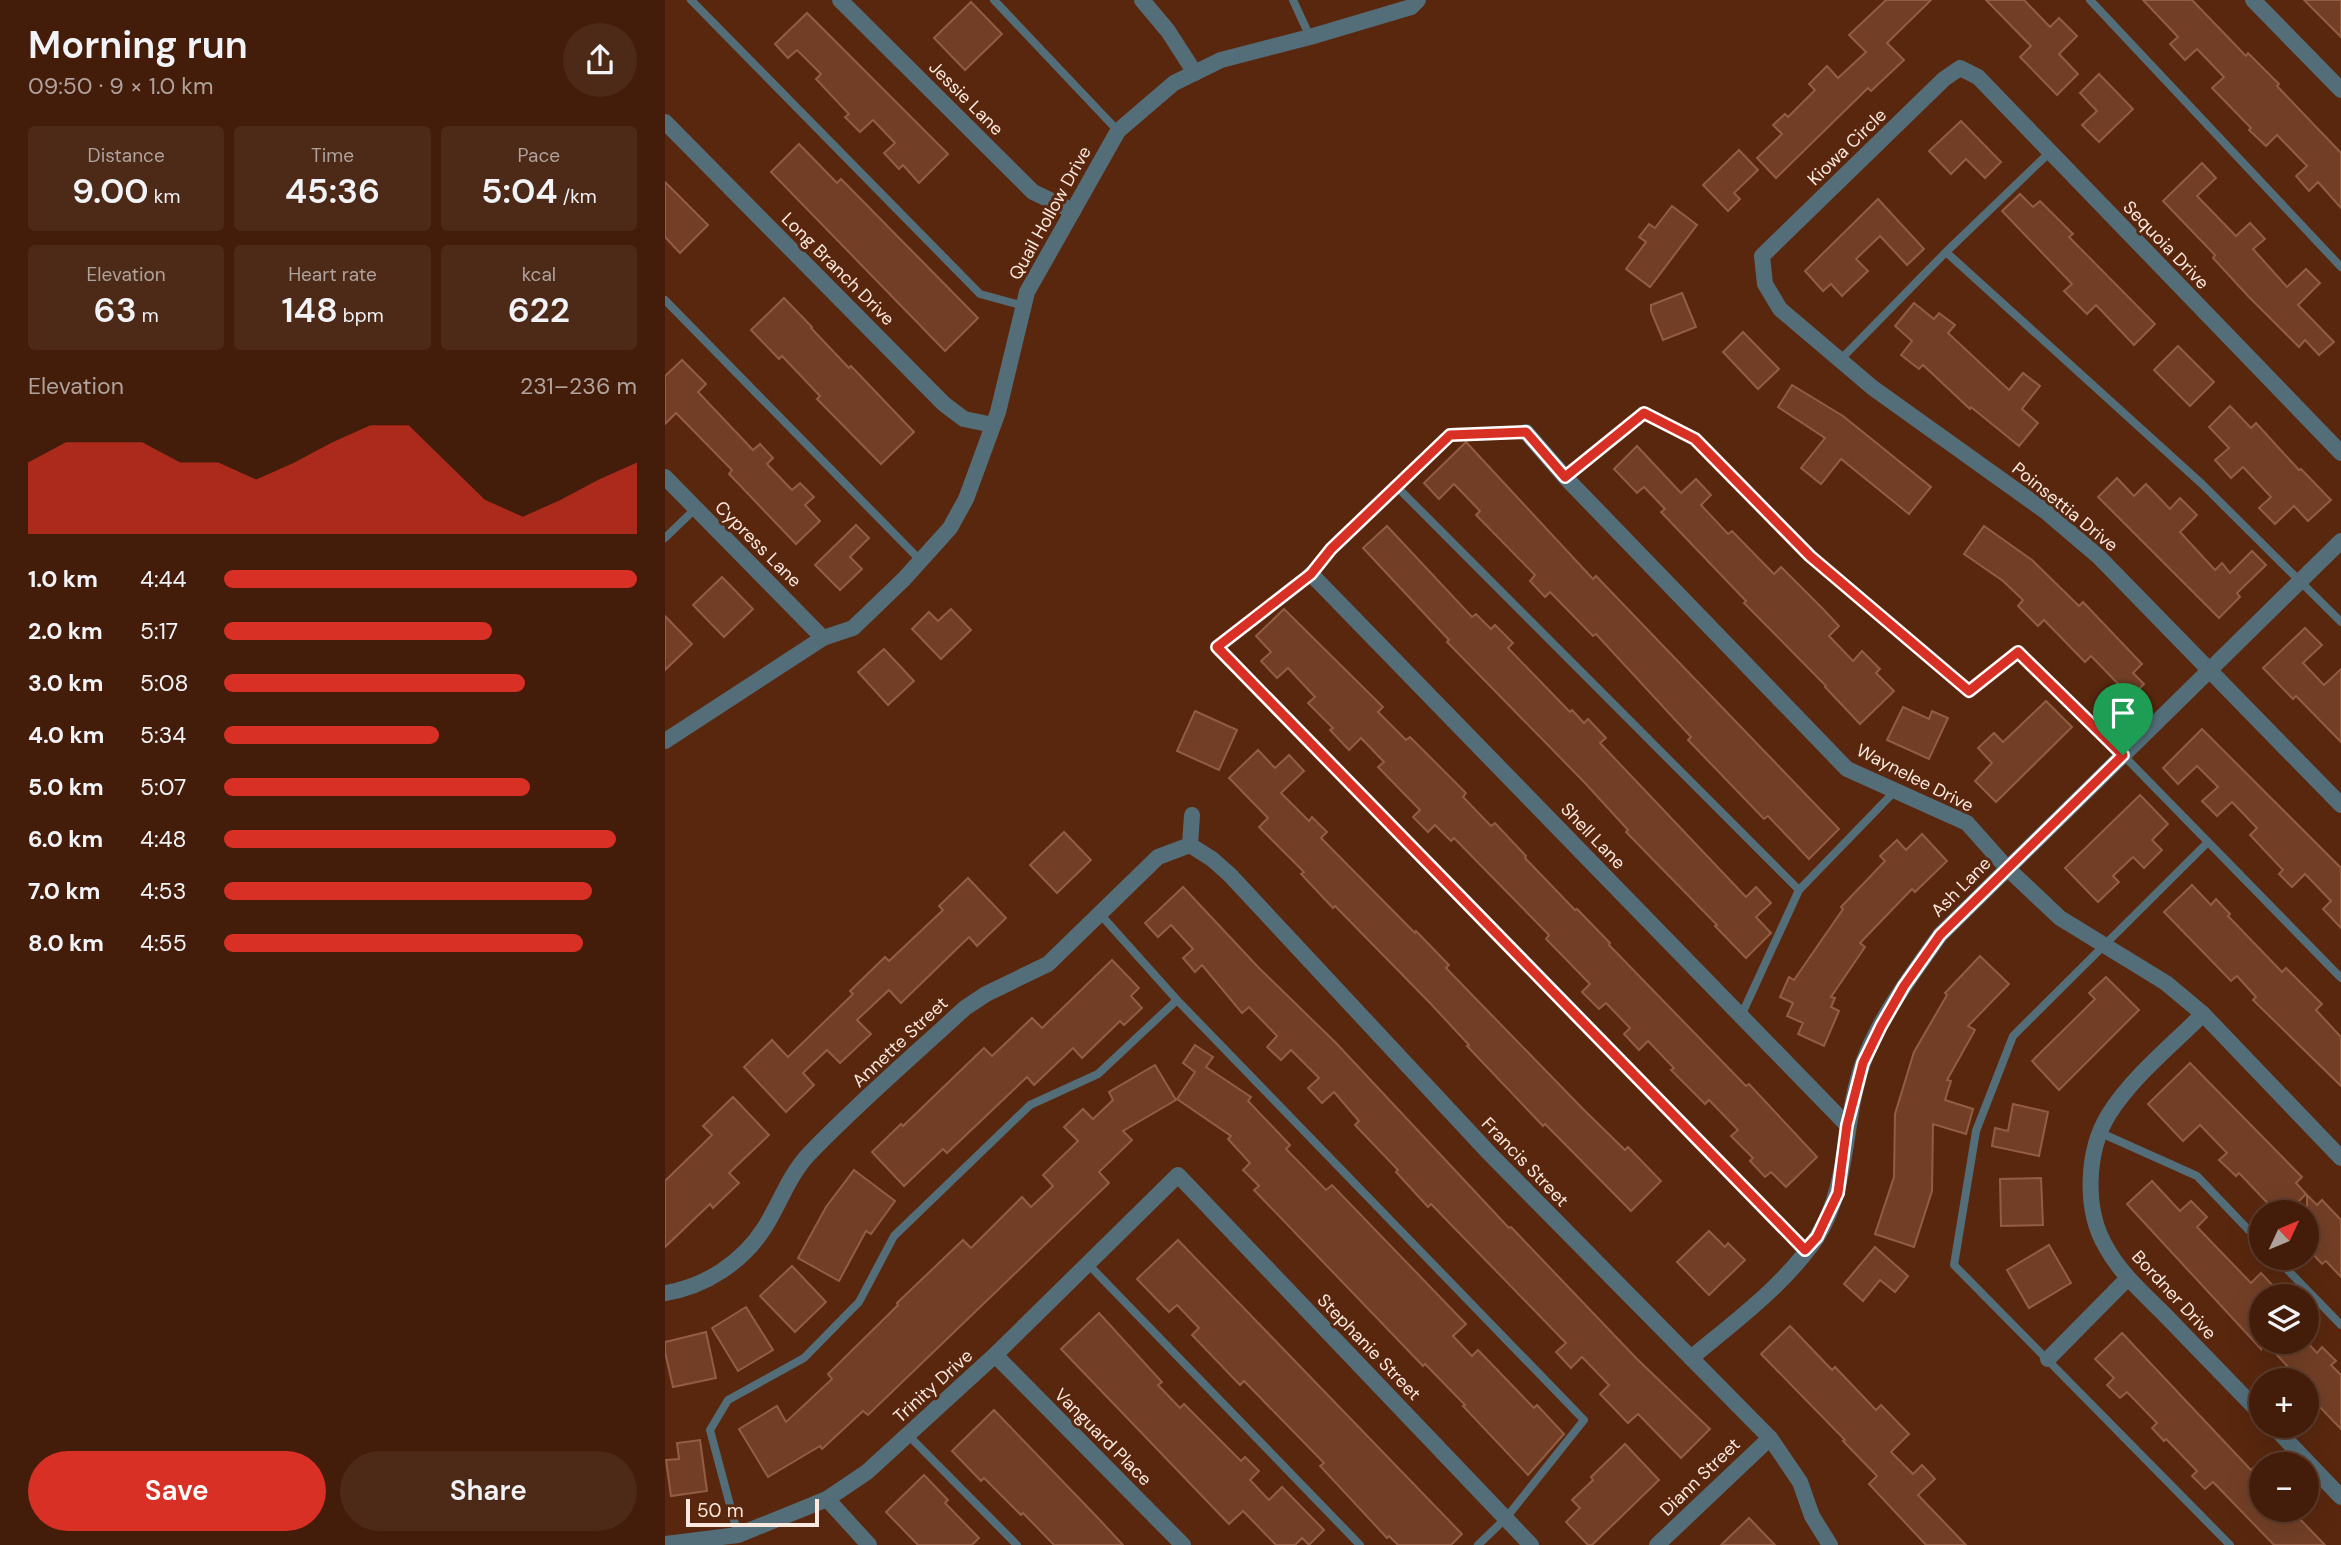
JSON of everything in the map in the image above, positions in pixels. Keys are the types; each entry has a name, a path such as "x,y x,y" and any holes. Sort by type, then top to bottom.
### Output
{"street":[{"name":"Jessie Lane","path":"840,0 1033,192 1073,211"},
{"path":"1142,0 1168,31 1195,73"},
{"name":"Quail Hollow Drive","path":"665,741 823,638 853,628 950,528 966,499 993,425 1027,292 1118,131 1174,83 1221,60 1411,7 1418,0"},
{"path":"2253,0 2341,90"},
{"name":"Sequoia Drive","path":"1960,68 1978,77 2341,453"},
{"name":"Kiowa Circle","path":"1762,256 1944,79 1960,68"},
{"name":"Long Branch Drive","path":"665,122 944,404 964,419 993,425"},
{"name":"Poinsettia Drive","path":"1762,256 1765,284 1780,309 1873,388 2045,511 2099,557 2341,805"},
{"name":"Waynelee Drive","path":"1526,432 1565,477 1847,769 1967,823 2007,868 2060,918 2166,983 2203,1014 2341,1158"},
{"name":"Cypress Lane","path":"665,477 823,638"},
{"name":"Ash Lane","path":"1691,1359 1771,1291 1817,1237 1838,1193 1847,1125 1863,1063 1904,986 1940,935 2341,541"},
{"name":"Shell Lane","path":"1311,574 1847,1125"},
{"path":"1190,845 1192,815"},
{"name":"Annette Street","path":"665,1293 680,1291 700,1283 730,1265 765,1228 791,1177 806,1157 965,1008 986,994 1048,964 1158,857 1190,845"},
{"name":"Francis Street","path":"1190,845 1230,874 1490,1154 1770,1438 1800,1482 1812,1516 1827,1544"},
{"name":"Bordner Drive","path":"2203,1014 2130,1087 2108,1115 2093,1152 2095,1219 2105,1247 2128,1278 2249,1402"},
{"name":"Stephanie Street","path":"1178,1175 1531,1545"},
{"name":"Trinity Drive","path":"665,1544 738,1535 827,1499 867,1472 995,1355 1178,1175"},
{"path":"2048,1359 2128,1278"},
{"name":"Vanguard Place","path":"995,1355 1183,1545"},
{"name":"Diann Street","path":"1657,1545 1770,1438"},
{"path":"2284,1438 2341,1497"},
{"path":"827,1499 869,1545"}],"lane":[{"path":"691,0 980,294 1024,306"},
{"path":"993,0 1118,131"},
{"path":"1293,0 1310,37"},
{"path":"2090,0 2341,267"},
{"path":"1839,361 1946,251 2050,152"},
{"path":"1946,251 2202,484 2341,622"},
{"path":"665,300 920,560"},
{"path":"1565,477 1644,413 1695,439 1810,556 1969,691 2018,652 2341,978"},
{"path":"1526,432 1450,435 1331,549 1311,574 1217,647 1805,1250"},
{"path":"1396,486 1799,890"},
{"path":"665,538 696,508"},
{"path":"1741,1016 1799,890 1895,791"},
{"path":"2208,842 2013,1036 1976,1131 1954,1265 2230,1545"},
{"path":"1099,914 1177,1000 1584,1420 1506,1518 1478,1545"},
{"path":"738,1535 710,1430 728,1399 804,1358 859,1302 894,1236 1030,1105 1097,1074 1177,1000"},
{"path":"2101,1133 2197,1176 2249,1230"},
{"path":"1087,1263 1360,1545"},
{"path":"2288,1270 2341,1325"},
{"path":"908,1435 1017,1545"}],"building":[{"path":"1886,0 1931,0 1887,43 1904,60 1871,91 1868,88 1776,178 1757,158 1782,134 1773,125 1785,114 1788,117 1815,90 1809,84 1827,66 1838,78 1866,52 1849,35"},
{"path":"1986,0 2024,0 2050,27 2059,18 2077,36 2059,54 2078,74 2057,95 2020,57 2031,46"},
{"path":"2143,0 2192,0 2246,56 2248,53 2279,84 2277,86 2341,153 2341,208 2318,182 2309,191 2296,176 2307,166 2277,135 2266,146 2249,130 2251,128 2212,88 2224,77 2197,49 2185,60 2170,44 2178,37"},
{"path":"2304,0 2341,0 2341,37"},
{"path":"971,2 1002,34 965,70 934,38"},
{"path":"807,13 948,154 919,183 903,165 899,169 884,153 895,143 873,120 860,132 845,117 849,114 816,79 821,74 797,50 788,58 775,44"},
{"path":"2099,74 2133,109 2099,142 2082,125 2097,111 2080,93"},
{"path":"1961,121 2001,162 1985,178 1966,159 1951,174 1929,151"},
{"path":"799,144 837,183 841,179 978,318 945,351 771,172"},
{"path":"1739,150 1758,170 1734,193 1740,199 1728,211 1703,185"},
{"path":"2202,163 2216,178 2197,196 2236,236 2250,223 2265,239 2253,249 2287,287 2306,269 2320,283 2298,305 2334,342 2319,355 2305,340 2299,347 2248,296 2213,258 2215,255 2163,201"},
{"path":"665,182 708,225 680,253 665,237"},
{"path":"2020,194 2033,207 2040,201 2073,234 2069,237 2155,324 2134,345 2096,305 2087,314 2064,291 2072,284 2002,211"},
{"path":"1878,199 1924,249 1907,265 1880,236 1856,259 1868,271 1842,296 1831,284 1823,291 1805,271"},
{"path":"1672,206 1697,225 1650,287 1626,269 1646,242 1639,237 1649,224 1655,228"},
{"path":"1682,293 1696,327 1663,340 1651,305"},
{"path":"784,298 914,432 881,464 817,399 820,396 782,356 779,359 751,330"},
{"path":"1914,303 1934,319 1939,313 1955,325 1948,333 2009,390 2023,373 2040,386 2022,409 2038,423 2019,446 1971,407 1970,409 1923,365 1919,369 1901,355 1912,341 1895,326"},
{"path":"1743,332 1779,369 1758,389 1723,352"},
{"path":"2178,346 2214,382 2190,406 2154,370"},
{"path":"682,360 706,384 698,392 753,450 760,444 773,458 767,464 792,490 800,483 814,497 805,505 820,521 796,544 729,474 732,470 676,413 665,424 665,376"},
{"path":"1792,385 1843,416 1931,487 1909,514 1841,459 1821,484 1801,468 1825,438 1778,407"},
{"path":"2230,406 2251,428 2256,423 2331,500 2308,521 2294,506 2275,524 2259,508 2271,497 2243,467 2231,478 2215,460 2229,448 2209,427"},
{"path":"1466,442 1593,579 1596,576 1839,829 1809,859 1768,816 1764,819 1688,740 1691,737 1596,634 1593,636 1550,592 1545,597 1530,581 1535,575 1476,515 1480,511 1454,484 1439,499 1424,483"},
{"path":"1637,446 1681,493 1696,479 1711,495 1701,505 1728,534 1732,531 1774,574 1781,567 1824,610 1839,626 1829,636 1853,661 1862,651 1880,669 1876,673 1894,691 1860,724 1661,512 1665,509 1644,487 1637,493 1614,469"},
{"path":"2117,478 2134,496 2146,484 2170,509 2180,498 2197,515 2180,532 2215,570 2222,563 2230,573 2252,551 2266,565 2237,593 2240,597 2219,618 2098,497"},
{"path":"856,525 869,538 850,557 862,569 840,590 815,565"},
{"path":"1387,526 1472,617 1476,614 1491,629 1495,625 1513,643 1508,648 1570,712 1572,710 1584,723 1588,719 1606,738 1600,743 1746,897 1756,887 1771,903 1756,917 1771,933 1746,958 1626,832 1628,830 1585,783 1447,642 1449,640 1363,548"},
{"path":"1984,526 2032,560 2079,606 2083,602 2142,664 2133,673 2144,684 2131,697 2091,656 2085,662 2044,620 2038,626 2018,606 2023,600 2003,581 1964,554"},
{"path":"722,577 753,609 724,637 693,605"},
{"path":"951,609 971,630 941,659 912,629 929,612 938,621"},
{"path":"1284,609 1383,707 1378,712 1406,740 1410,737 1466,793 1463,797 1491,826 1495,823 1575,910 1577,909 1746,1086 1749,1084 1817,1157 1786,1187 1771,1172 1765,1177 1750,1161 1753,1158 1731,1136 1738,1130 1709,1100 1705,1104 1671,1070 1674,1068 1648,1041 1639,1050 1624,1034 1630,1028 1606,1003 1599,1009 1582,992 1590,984 1546,939 1549,935 1454,838 1451,841 1435,825 1428,832 1413,817 1420,810 1378,767 1384,762 1361,738 1349,750 1330,730 1333,728 1308,703 1315,697 1288,668 1277,678 1261,661 1271,652 1256,636"},
{"path":"665,616 692,644 665,670"},
{"path":"2305,628 2322,645 2303,663 2324,685 2341,669 2341,742 2296,696 2293,699 2263,668"},
{"path":"884,649 914,681 888,705 858,672"},
{"path":"2046,701 2072,727 1996,802 1975,781 1992,763 1978,748 1994,733 2003,742"},
{"path":"1903,707 1929,719 1932,711 1948,718 1929,759 1887,740"},
{"path":"1195,711 1237,730 1219,770 1177,751"},
{"path":"2202,729 2341,868 2341,928 2323,909 2331,901 2305,874 2292,887 2279,874 2283,870 2250,835 2257,828 2232,802 2217,816 2202,801 2218,787 2197,766 2178,784 2163,768"},
{"path":"1258,750 1275,768 1289,755 1304,771 1281,793 1309,821 1312,817 1327,832 1321,838 1449,965 1446,968 1583,1109 1625,1150 1628,1147 1661,1181 1631,1211 1545,1124 1543,1126 1430,1003 1335,906 1333,908 1301,874 1304,872 1259,827 1268,818 1229,778"},
{"path":"2140,795 2168,824 2152,840 2162,850 2144,868 2133,857 2113,876 2119,882 2098,902 2065,868"},
{"path":"1064,832 1091,860 1057,893 1030,865"},
{"path":"1922,834 1947,861 1915,892 1912,889 1860,943 1865,947 1831,997 1835,998 1831,1007 1839,1011 1824,1046 1798,1034 1803,1023 1787,1016 1793,1003 1780,997 1789,977 1794,980 1843,909 1841,907 1885,861 1880,856 1897,840 1906,850"},
{"path":"968,878 1006,918 977,946 969,937 901,1003 889,990 857,1020 871,1034 840,1063 827,1050 803,1073 814,1085 786,1112 744,1067 772,1040 788,1057 853,994 850,991 885,957 889,961 943,910 939,906"},
{"path":"2192,885 2211,905 2216,899 2230,914 2228,916 2282,972 2286,968 2322,1004 2316,1010 2341,1037 2341,1086 2253,1000 2256,997 2237,976 2231,981 2164,912"},
{"path":"1183,887 1259,968 1336,1043 1509,1228 1511,1227 1637,1359 1710,1429 1681,1458 1638,1414 1628,1423 1600,1394 1609,1385 1582,1357 1571,1368 1556,1352 1566,1343 1431,1204 1428,1207 1396,1172 1398,1170 1355,1125 1359,1121 1334,1092 1322,1103 1308,1088 1319,1078 1291,1050 1281,1060 1267,1047 1277,1036 1249,1007 1242,1013 1202,965 1195,972 1183,958 1193,949 1171,925 1158,937 1145,923"},
{"path":"1980,956 2009,984 1968,1026 1975,1030 1947,1080 1951,1081 1945,1100 1973,1109 1966,1134 1933,1124 1932,1191 1914,1247 1875,1234 1894,1177 1895,1114 1914,1052 1947,995 1945,993"},
{"path":"1112,960 1139,988 1131,996 1142,1008 1124,1025 1120,1021 1082,1058 1073,1048 1034,1085 1027,1077 947,1153 943,1149 904,1186 872,1152 984,1048 992,1056 1032,1018 1042,1028"},
{"path":"2106,977 2139,1010 2059,1090 2032,1061 2095,999 2089,993"},
{"path":"1195,1045 1213,1057 1206,1067 1251,1097 1248,1101 1290,1145 1286,1149 1326,1190 1332,1185 1466,1324 1453,1336 1472,1356 1478,1350 1534,1408 1537,1405 1564,1434 1528,1475 1463,1406 1465,1405 1425,1364 1423,1366 1254,1190 1259,1186 1243,1170 1250,1163 1228,1139 1231,1136 1177,1099 1195,1072 1183,1063"},
{"path":"2190,1063 2302,1177 2296,1183 2306,1194 2300,1200 2265,1200 2239,1173 2236,1176 2219,1160 2227,1153 2200,1125 2183,1141 2148,1104"},
{"path":"1155,1065 1176,1100 1123,1131 1132,1140 1099,1172 1109,1183 868,1415 863,1411 822,1449 820,1446 768,1477 739,1429 777,1406 786,1422 832,1379 828,1374 898,1305 897,1303 963,1240 971,1248 1022,1197 1031,1207 1053,1186 1043,1175 1078,1141 1064,1127 1083,1109 1093,1119 1113,1100 1109,1092"},
{"path":"733,1097 769,1135 729,1173 739,1183 713,1208 710,1204 665,1247 665,1181 712,1135 703,1126"},
{"path":"2013,1104 2048,1112 2039,1156 1992,1146 1995,1128 2008,1131"},
{"path":"854,1170 895,1201 871,1234 866,1231 839,1281 798,1258 826,1207"},
{"path":"2041,1178 2043,1225 2001,1226 2000,1179"},
{"path":"2152,1181 2180,1211 2191,1201 2207,1217 2197,1227 2251,1283 2261,1273 2271,1284 2249,1284 2249,1336 2127,1204"},
{"path":"2322,1200 2341,1220 2341,1277 2326,1261 2322,1264 2319,1261 2319,1203"},
{"path":"1709,1231 1725,1247 1728,1243 1745,1260 1709,1295 1677,1262"},
{"path":"1178,1240 1462,1534 1451,1545 1398,1545 1389,1536 1387,1538 1320,1466 1324,1463 1244,1381 1240,1385 1192,1335 1199,1328 1177,1305 1169,1312 1137,1279"},
{"path":"2049,1245 2071,1283 2029,1308 2007,1270"},
{"path":"1875,1247 1908,1276 1895,1292 1880,1280 1863,1301 1844,1284"},
{"path":"792,1266 826,1302 795,1332 760,1296"},
{"path":"746,1307 773,1350 738,1371 712,1328"},
{"path":"1099,1313 1162,1382 1158,1385 1180,1408 1184,1404 1241,1461 1245,1457 1259,1471 1250,1480 1269,1500 1282,1487 1324,1530 1309,1545 1302,1538 1295,1545 1276,1545 1243,1511 1229,1524 1061,1349"},
{"path":"1790,1326 1832,1370 1835,1367 1876,1410 1881,1405 1909,1434 1891,1452 1913,1474 1922,1465 1935,1479 1918,1495 1966,1545 1926,1545 1869,1484 1877,1476 1761,1354"},
{"path":"706,1332 716,1378 673,1387 665,1342"},
{"path":"2122,1333 2249,1468 2249,1519 2213,1482 2205,1489 2192,1476 2197,1471 2152,1428 2157,1423 2127,1392 2120,1398 2107,1385 2114,1378 2095,1359"},
{"path":"2322,1347 2336,1361 2331,1365 2341,1375 2341,1429 2319,1406 2319,1368 2289,1368 2276,1354 2319,1354"},
{"path":"994,1410 1123,1545 1054,1545 1023,1513 1021,1515 984,1478 981,1481 952,1451"},
{"path":"700,1440 707,1491 671,1496 666,1460 679,1459 677,1443"},
{"path":"1625,1444 1659,1480 1592,1545 1588,1545 1566,1522 1580,1508 1572,1500"},
{"path":"924,1475 948,1500 945,1503 979,1538 972,1545 918,1545 886,1512"},
{"path":"1749,1518 1775,1545 1721,1545"},
{"path":"2252,1522 2303,1522 2325,1545 2274,1545"}],"route":[{"path":"1644,413 1695,439 1810,556 1969,691 2018,652 2123,755 1940,935 1904,986 1863,1063 1847,1125 1838,1193 1817,1237 1805,1250 1217,647 1311,574 1331,549 1450,435 1526,432 1565,477 1644,413"}]}
